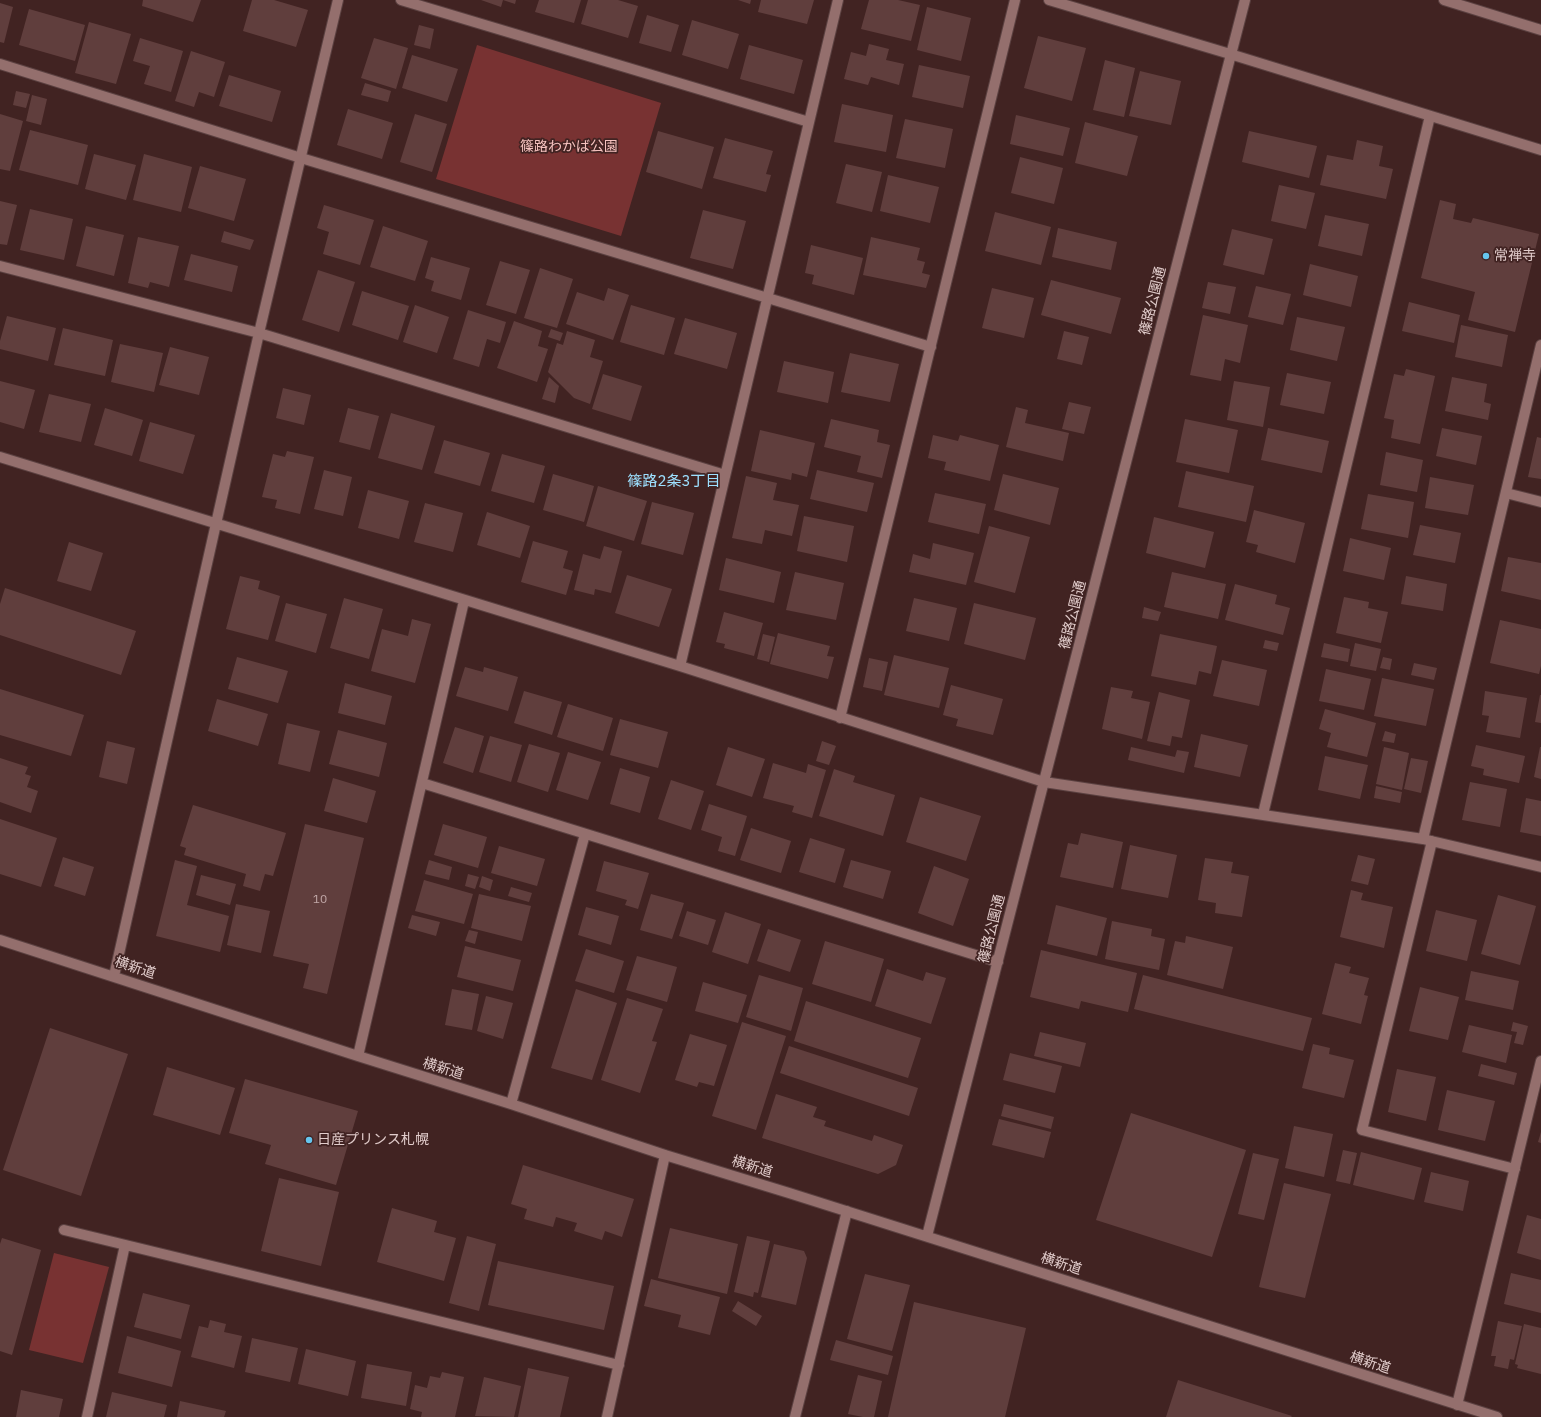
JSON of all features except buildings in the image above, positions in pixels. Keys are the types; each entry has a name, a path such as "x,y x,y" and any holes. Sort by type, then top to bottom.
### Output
{"street":[{"path":"114,976 259,333 338,0"},
{"path":"401,0 809,122"},
{"path":"680,666 838,0"},
{"path":"840,718 1014,0"},
{"path":"1049,0 1541,150"},
{"name":"篠路公園通","path":"927,1236 1245,0"},
{"path":"1444,0 1541,30"},
{"path":"0,64 301,158 930,347"},
{"path":"1263,814 1430,116"},
{"path":"0,266 259,333 725,474"},
{"path":"1515,1169 1362,1130 1506,493 1541,346"},
{"path":"0,457 464,601 680,666 1044,782 1428,840 1541,867"},
{"path":"1506,493 1541,502"},
{"path":"358,1056 464,601"},
{"path":"422,783 998,962"},
{"path":"511,1104 585,834"},
{"name":"横新道","path":"0,940 511,1104 665,1156 927,1236 1458,1406 1497,1417"},
{"path":"1458,1406 1540,1072 1541,1061"},
{"path":"607,1417 665,1156"},
{"path":"795,1417 847,1211"},
{"path":"64,1230 619,1365"},
{"path":"88,1417 125,1244"}],"green space":[{"name":"篠路わかば公園","path":"477,45 661,103 621,236 436,179"},
{"path":"54,1253 109,1267 83,1363 29,1350"}],"place":[{"name":"常禅寺","path":"1486,256"},
{"name":"日産プリンス札幌","path":"309,1140"}],"district":[{"name":"篠路2条3丁目","path":"674,482"}]}
